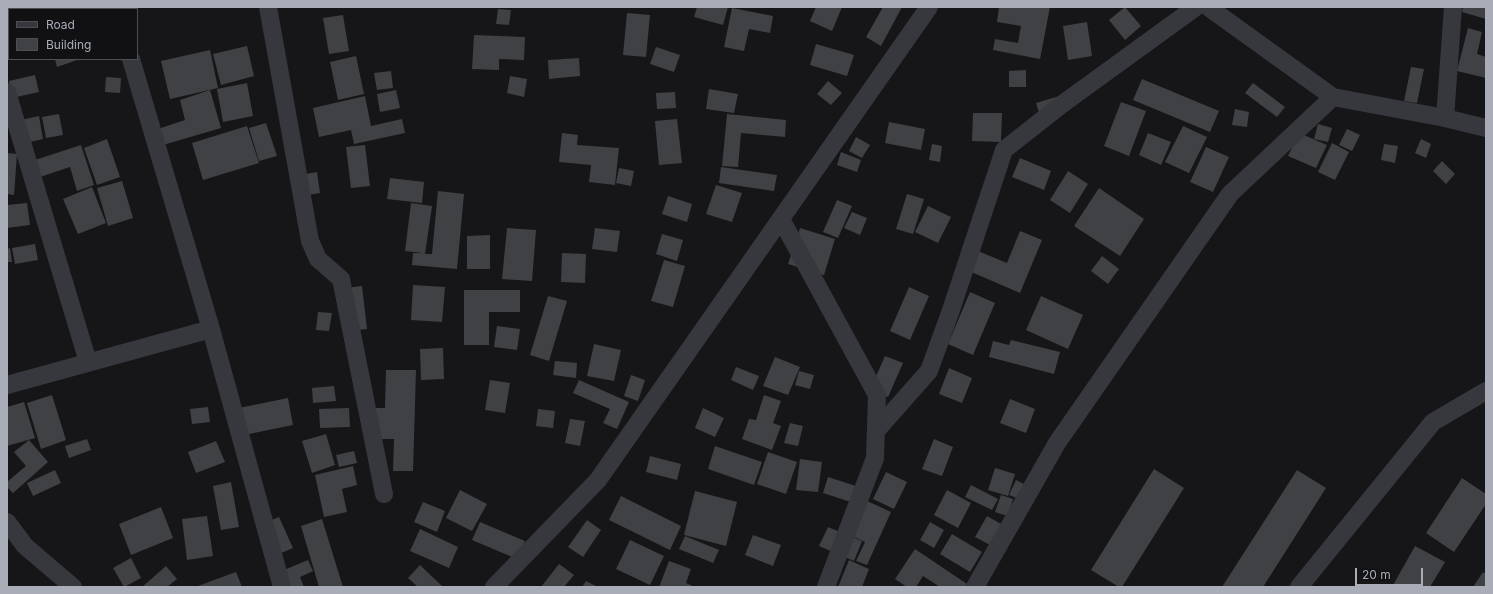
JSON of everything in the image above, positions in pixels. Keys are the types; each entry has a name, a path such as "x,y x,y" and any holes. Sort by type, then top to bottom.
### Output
{"street":[{"path":"268,7 310,241 318,259 341,278 384,494"},
{"path":"494,587 598,480 929,7"},
{"path":"876,431 929,371 951,310 1004,150 1061,105 1196,7"},
{"path":"1208,7 1333,97 1445,118 1486,128"},
{"path":"1445,118 1453,7"},
{"path":"131,60 211,328 282,587"},
{"path":"7,92 88,362"},
{"path":"975,587 1057,443 1230,194 1333,97"},
{"path":"781,219 877,395 876,458 826,587"},
{"path":"7,385 211,328"},
{"path":"1299,587 1433,422 1486,391"},
{"path":"7,522 25,546 73,587"}],"building":[{"path":"81,7 82,8 41,8"},
{"path":"697,7 728,7 723,25 694,17"},
{"path":"816,7 842,7 832,31 810,21"},
{"path":"883,7 902,7 881,46 866,37"},
{"path":"999,7 1050,7 1040,59 993,50 995,39 1018,43 1021,26 997,22"},
{"path":"1125,7 1141,26 1125,40 1109,20"},
{"path":"1463,7 1486,7 1486,19 1462,12"},
{"path":"732,8 773,16 770,33 749,29 744,51 724,47"},
{"path":"498,9 511,10 509,25 496,24"},
{"path":"627,13 650,15 646,57 623,55"},
{"path":"343,15 349,51 329,54 323,18"},
{"path":"1087,22 1092,56 1068,60 1063,26"},
{"path":"1468,28 1482,32 1477,54 1486,57 1486,78 1457,71"},
{"path":"474,35 525,37 524,60 499,59 499,70 472,69"},
{"path":"816,44 854,55 847,76 810,65"},
{"path":"247,46 254,76 221,85 213,54"},
{"path":"656,47 680,55 674,72 650,64"},
{"path":"210,50 218,88 170,99 161,61"},
{"path":"356,56 364,94 338,100 330,62"},
{"path":"579,58 580,76 549,79 548,60"},
{"path":"55,60 77,60 57,67"},
{"path":"1411,67 1424,69 1417,103 1404,101"},
{"path":"1026,70 1026,87 1009,87 1009,71"},
{"path":"391,71 393,88 377,90 374,73"},
{"path":"35,75 39,92 12,98 9,81"},
{"path":"510,76 527,79 524,97 507,93"},
{"path":"106,77 121,78 120,93 105,92"},
{"path":"1142,79 1219,111 1210,132 1133,100"},
{"path":"828,81 842,93 831,105 817,94"},
{"path":"247,83 253,116 223,122 217,89"},
{"path":"1253,83 1285,107 1277,117 1245,93"},
{"path":"709,89 738,94 734,113 706,109"},
{"path":"210,90 221,128 163,145 158,129 185,120 180,100"},
{"path":"396,90 400,108 380,112 377,94"},
{"path":"675,92 676,108 657,109 656,93"},
{"path":"1063,95 1040,116 1036,103"},
{"path":"365,96 371,126 402,119 405,133 354,144 351,130 319,137 313,108"},
{"path":"1121,102 1146,111 1129,156 1104,146"},
{"path":"1235,109 1249,112 1247,127 1232,125"},
{"path":"973,113 1002,113 1001,142 972,141"},
{"path":"59,114 63,135 46,138 42,117"},
{"path":"727,114 786,120 785,137 741,133 738,167 722,166"},
{"path":"39,116 43,139 25,143 21,120"},
{"path":"677,119 682,163 659,165 655,121"},
{"path":"889,122 925,129 921,150 885,143"},
{"path":"266,123 277,156 259,161 249,128"},
{"path":"1318,124 1332,128 1328,142 1314,139"},
{"path":"247,126 259,163 203,180 192,143"},
{"path":"1183,126 1207,137 1189,173 1165,162"},
{"path":"1347,129 1360,135 1352,151 1339,145"},
{"path":"562,133 578,135 577,145 619,148 615,185 589,182 591,165 559,162"},
{"path":"1148,133 1171,142 1161,165 1139,155"},
{"path":"1299,133 1327,145 1316,168 1288,156"},
{"path":"856,137 870,145 862,158 849,151"},
{"path":"107,139 120,177 97,185 84,148"},
{"path":"1421,139 1431,144 1426,158 1415,153"},
{"path":"1332,143 1349,152 1335,180 1318,172"},
{"path":"932,144 942,146 940,162 929,160"},
{"path":"1384,144 1398,146 1395,163 1381,160"},
{"path":"81,145 94,185 77,191 70,167 37,178 32,161"},
{"path":"365,145 370,186 351,188 346,147"},
{"path":"1206,147 1229,157 1213,192 1190,182"},
{"path":"841,152 861,160 857,172 837,165"},
{"path":"7,153 17,154 14,195 7,194"},
{"path":"1020,158 1051,171 1044,190 1012,177"},
{"path":"1442,161 1455,174 1446,184 1433,171"},
{"path":"721,167 777,175 774,191 719,183"},
{"path":"619,168 634,171 631,186 616,183"},
{"path":"1068,171 1088,184 1070,213 1050,200"},
{"path":"317,172 320,193 302,196 300,175"},
{"path":"390,178 424,182 422,203 387,199"},
{"path":"122,181 133,218 108,226 97,188"},
{"path":"716,185 742,193 732,222 706,214"},
{"path":"92,187 106,223 78,234 63,199"},
{"path":"1099,188 1144,219 1120,256 1074,226"},
{"path":"438,191 464,194 457,269 412,265 413,253 423,253 405,251 411,203 432,206 425,254 432,254"},
{"path":"907,194 924,199 913,234 896,229"},
{"path":"668,196 692,204 687,222 662,214"},
{"path":"837,200 852,206 838,238 823,232"},
{"path":"27,203 30,225 7,228 7,205"},
{"path":"928,206 951,217 938,243 915,232"},
{"path":"852,212 867,218 860,235 844,228"},
{"path":"507,228 536,230 532,281 502,279"},
{"path":"595,228 620,231 617,252 592,249"},
{"path":"800,228 835,239 824,275 788,264"},
{"path":"1020,231 1042,240 1020,293 969,271 978,251 1007,263"},
{"path":"662,234 683,240 677,261 656,254"},
{"path":"490,235 490,269 467,269 467,236"},
{"path":"35,244 38,260 15,264 12,248"},
{"path":"10,248 12,262 7,262 7,249"},
{"path":"562,253 586,254 585,283 561,282"},
{"path":"1102,256 1119,269 1108,284 1091,271"},
{"path":"664,260 685,266 673,307 651,301"},
{"path":"413,285 445,287 442,322 411,320"},
{"path":"362,286 367,329 350,331 345,288"},
{"path":"909,287 929,296 910,340 890,331"},
{"path":"464,290 520,290 520,312 489,312 489,345 464,345"},
{"path":"970,292 995,303 973,355 948,344"},
{"path":"548,296 567,301 549,361 530,355"},
{"path":"1041,296 1083,315 1068,349 1026,330"},
{"path":"318,312 332,313 329,331 316,330"},
{"path":"497,326 520,329 517,350 494,347"},
{"path":"1011,340 1060,352 1054,374 989,357 993,341 1009,345"},
{"path":"594,344 621,350 614,381 587,376"},
{"path":"443,348 444,379 421,380 420,349"},
{"path":"885,356 903,363 888,397 870,390"},
{"path":"775,357 800,367 788,395 763,386"},
{"path":"555,361 577,363 576,378 553,375"},
{"path":"736,367 759,376 753,390 731,380"},
{"path":"949,368 972,378 962,403 939,394"},
{"path":"386,370 416,370 413,471 393,471 394,439 371,439 372,408 385,408"},
{"path":"799,371 814,375 810,389 795,385"},
{"path":"631,375 645,380 638,401 624,396"},
{"path":"490,380 510,383 505,413 485,410"},
{"path":"579,380 629,402 617,429 603,423 610,409 573,393"},
{"path":"334,386 336,401 313,403 312,388"},
{"path":"52,395 66,440 41,449 27,403"},
{"path":"764,395 781,401 773,423 781,426 772,450 742,439 749,419 756,420"},
{"path":"288,398 293,425 239,436 234,409"},
{"path":"1010,399 1035,409 1026,433 1000,423"},
{"path":"24,402 35,438 7,446 7,407"},
{"path":"208,407 210,422 192,424 190,409"},
{"path":"349,408 350,427 320,428 319,409"},
{"path":"703,408 724,418 715,437 695,428"},
{"path":"538,409 555,411 553,428 536,426"},
{"path":"570,419 585,421 580,446 565,443"},
{"path":"790,423 803,426 798,446 784,443"},
{"path":"326,434 335,465 312,473 302,441"},
{"path":"87,439 91,450 69,458 65,446"},
{"path":"934,439 953,447 942,476 922,469"},
{"path":"29,440 48,462 13,493 7,487 7,482 26,466 14,452"},
{"path":"216,441 225,462 196,473 188,452"},
{"path":"715,446 762,462 754,485 708,469"},
{"path":"354,451 357,463 339,467 336,455"},
{"path":"768,452 797,462 786,494 757,484"},
{"path":"650,456 681,464 677,480 646,472"},
{"path":"800,459 822,462 818,492 796,490"},
{"path":"353,466 357,485 342,489 347,512 324,517 315,475"},
{"path":"995,468 1015,474 1008,496 988,490"},
{"path":"1154,469 1184,488 1122,587 1119,587 1091,570"},
{"path":"55,470 61,483 33,496 27,483"},
{"path":"1297,470 1326,488 1263,587 1222,587"},
{"path":"886,472 907,482 894,509 873,499"},
{"path":"828,477 865,489 860,505 823,493"},
{"path":"1462,478 1486,494 1486,504 1454,552 1426,533"},
{"path":"1016,480 1026,485 1019,499 1009,495"},
{"path":"231,482 239,527 221,530 213,486"},
{"path":"971,485 998,499 992,510 965,497"},
{"path":"460,490 487,504 472,531 446,518"},
{"path":"947,490 971,503 958,528 934,515"},
{"path":"695,491 737,502 726,546 684,535"},
{"path":"1001,495 1013,499 1008,516 995,512"},
{"path":"621,496 681,526 670,550 609,520"},
{"path":"865,500 891,512 867,565 856,561 865,542 850,535"},
{"path":"423,502 445,511 437,532 414,522"},
{"path":"161,507 173,538 131,555 119,524"},
{"path":"207,516 213,556 187,560 182,519"},
{"path":"987,516 1001,524 990,545 975,537"},
{"path":"279,517 293,548 274,556 260,525"},
{"path":"322,519 343,587 319,587 301,526"},
{"path":"587,520 601,530 583,557 568,547"},
{"path":"480,522 525,541 517,559 472,540"},
{"path":"930,522 944,530 934,548 920,540"},
{"path":"828,527 862,541 854,561 819,546"},
{"path":"420,529 458,547 449,568 410,551"},
{"path":"952,534 982,552 970,572 940,554"},
{"path":"753,535 781,545 773,566 745,555"},
{"path":"685,536 719,550 713,563 679,549"},
{"path":"630,540 664,556 650,585 616,569"},
{"path":"1415,546 1445,562 1430,587 1392,587"},
{"path":"915,549 967,584 965,587 940,587 923,576 916,587 907,587 895,579"},
{"path":"131,558 141,578 124,587 113,568"},
{"path":"308,560 313,571 300,577 304,587 277,587 272,575"},
{"path":"849,560 869,569 862,587 838,587"},
{"path":"669,561 691,569 686,583 695,587 659,587"},
{"path":"559,564 574,575 564,587 541,587"},
{"path":"420,565 443,587 418,587 408,578"},
{"path":"166,566 177,579 167,587 142,587"},
{"path":"236,572 242,587 195,587"},
{"path":"1483,572 1486,574 1486,587 1473,587"},
{"path":"586,581 598,587 582,587"}]}
